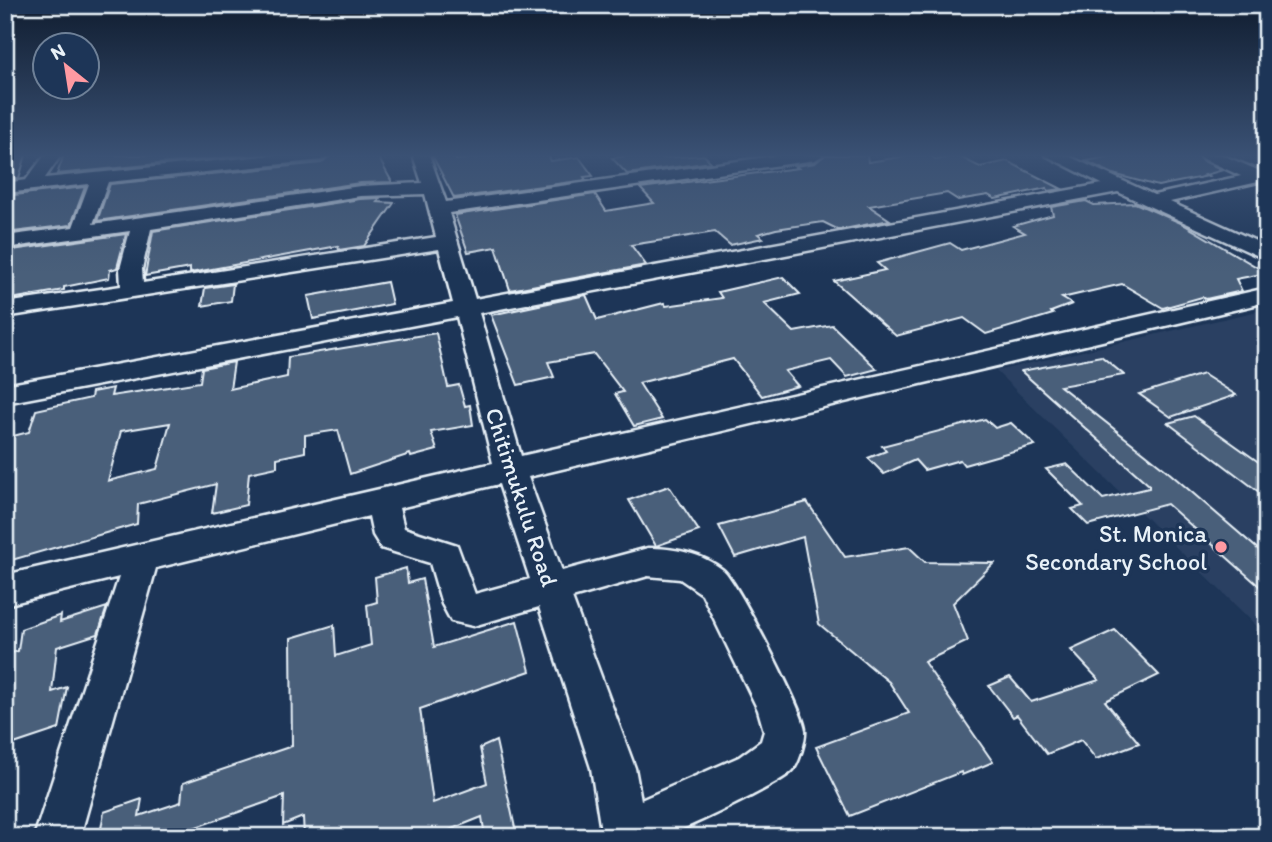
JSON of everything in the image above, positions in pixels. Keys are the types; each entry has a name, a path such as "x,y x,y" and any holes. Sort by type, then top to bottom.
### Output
{"street":[{"path":"81,231 95,194"},
{"path":"5,242 142,225 339,194"},
{"path":"396,194 436,198 469,194"},
{"name":"Chitimukulu Road","path":"435,194 510,470 614,768 625,834"},
{"path":"5,394 1076,194"},
{"path":"1138,194 1267,254"},
{"path":"1152,201 1182,194"},
{"path":"132,292 131,269 142,225"},
{"path":"5,310 446,242"},
{"path":"5,590 1267,295"},
{"path":"381,500 389,535 393,539 441,551 445,555 464,610 473,610 648,562 674,561 698,569 714,583 777,705 785,731 778,755 754,772 625,834"},
{"path":"57,837 142,558"}],"shaded area":[{"name":"St. Monica Secondary School","path":"1267,309 1267,636 996,371"}],"building":[{"path":"82,194 71,225 5,233 5,196"},
{"path":"106,194 282,194 97,221"},
{"path":"452,194 481,194 454,198"},
{"path":"593,194 606,211 654,203 646,194 939,194 869,206 890,220 839,230 823,222 776,229 758,234 763,238 730,245 715,232 631,245 646,265 510,290 496,247 468,252 455,215"},
{"path":"949,194 1017,194 995,199 988,195 958,200"},
{"path":"380,198 377,202 394,203 364,246 339,250 338,246 190,273 190,268 145,276 153,231"},
{"path":"1086,201 1094,205 1135,203 1181,223 1267,273 1236,279 1242,291 1206,299 1202,297 1163,308 1122,284 1062,298 1072,304 1051,312 1053,314 986,334 964,318 896,336 834,281 885,270 877,263 950,243 961,250 1025,233 1013,226 1053,215 1051,207"},
{"path":"126,234 117,268 110,270 109,278 64,287 64,290 5,300 5,251"},
{"path":"783,277 800,294 764,303 794,332 832,325 877,369 847,377 831,360 785,371 798,386 762,396 733,359 639,383 662,419 634,426 615,394 623,392 594,354 548,362 554,377 518,385 491,315 586,295 597,320 664,303 666,306 722,298 718,292"},
{"path":"387,282 392,304 313,319 308,296"},
{"path":"233,284 231,301 202,306 205,288"},
{"path":"436,333 448,387 459,385 465,406 470,405 473,425 431,432 437,450 411,457 410,454 350,474 338,430 305,435 305,452 277,458 277,467 249,473 246,505 212,513 216,484 138,504 137,524 5,562 5,438 29,432 36,410 91,398 92,392 113,388 111,396 200,382 202,368 234,362 230,389 287,377 288,357","holes":["170,423 157,469 108,481 121,431"]},
{"path":"1101,356 1124,375 1060,386 1166,470 1267,557 1267,593 1167,504 1088,525 1072,509 1083,506 1046,469 1067,464 1103,499 1149,488 1149,485 1021,371"},
{"path":"1203,374 1236,395 1171,417 1139,394"},
{"path":"1194,416 1267,468 1267,498 1168,423"},
{"path":"985,419 995,428 1011,423 1035,445 964,465 960,460 924,470 915,460 884,474 868,458 886,451 882,446"},
{"path":"669,486 699,531 656,546 629,500"},
{"path":"807,502 845,557 909,547 925,562 994,563 953,603 968,641 924,662 993,762 850,816 816,747 909,713 889,682 819,624 803,537 735,557 719,526"},
{"path":"406,568 408,583 422,579 434,647 517,621 530,671 420,709 433,803 487,783 480,748 496,741 517,837 485,837 482,817 432,837 304,837 303,817 283,825 284,796 168,837 89,837 88,834 101,829 104,812 142,799 139,816 181,802 183,783 292,746 291,638 334,625 336,656 371,645 367,605 377,602 375,577"},
{"path":"107,607 98,634 57,647 52,692 67,687 59,729 5,747 5,655 18,651 21,629 61,615 60,622"},
{"path":"1115,630 1159,675 1105,701 1139,743 1096,759 1081,740 1047,754 1017,715 1013,717 989,686 1010,677 1031,702 1099,680 1071,650"}],"place":[{"name":"St. Monica Secondary School","path":"1221,547"}]}
